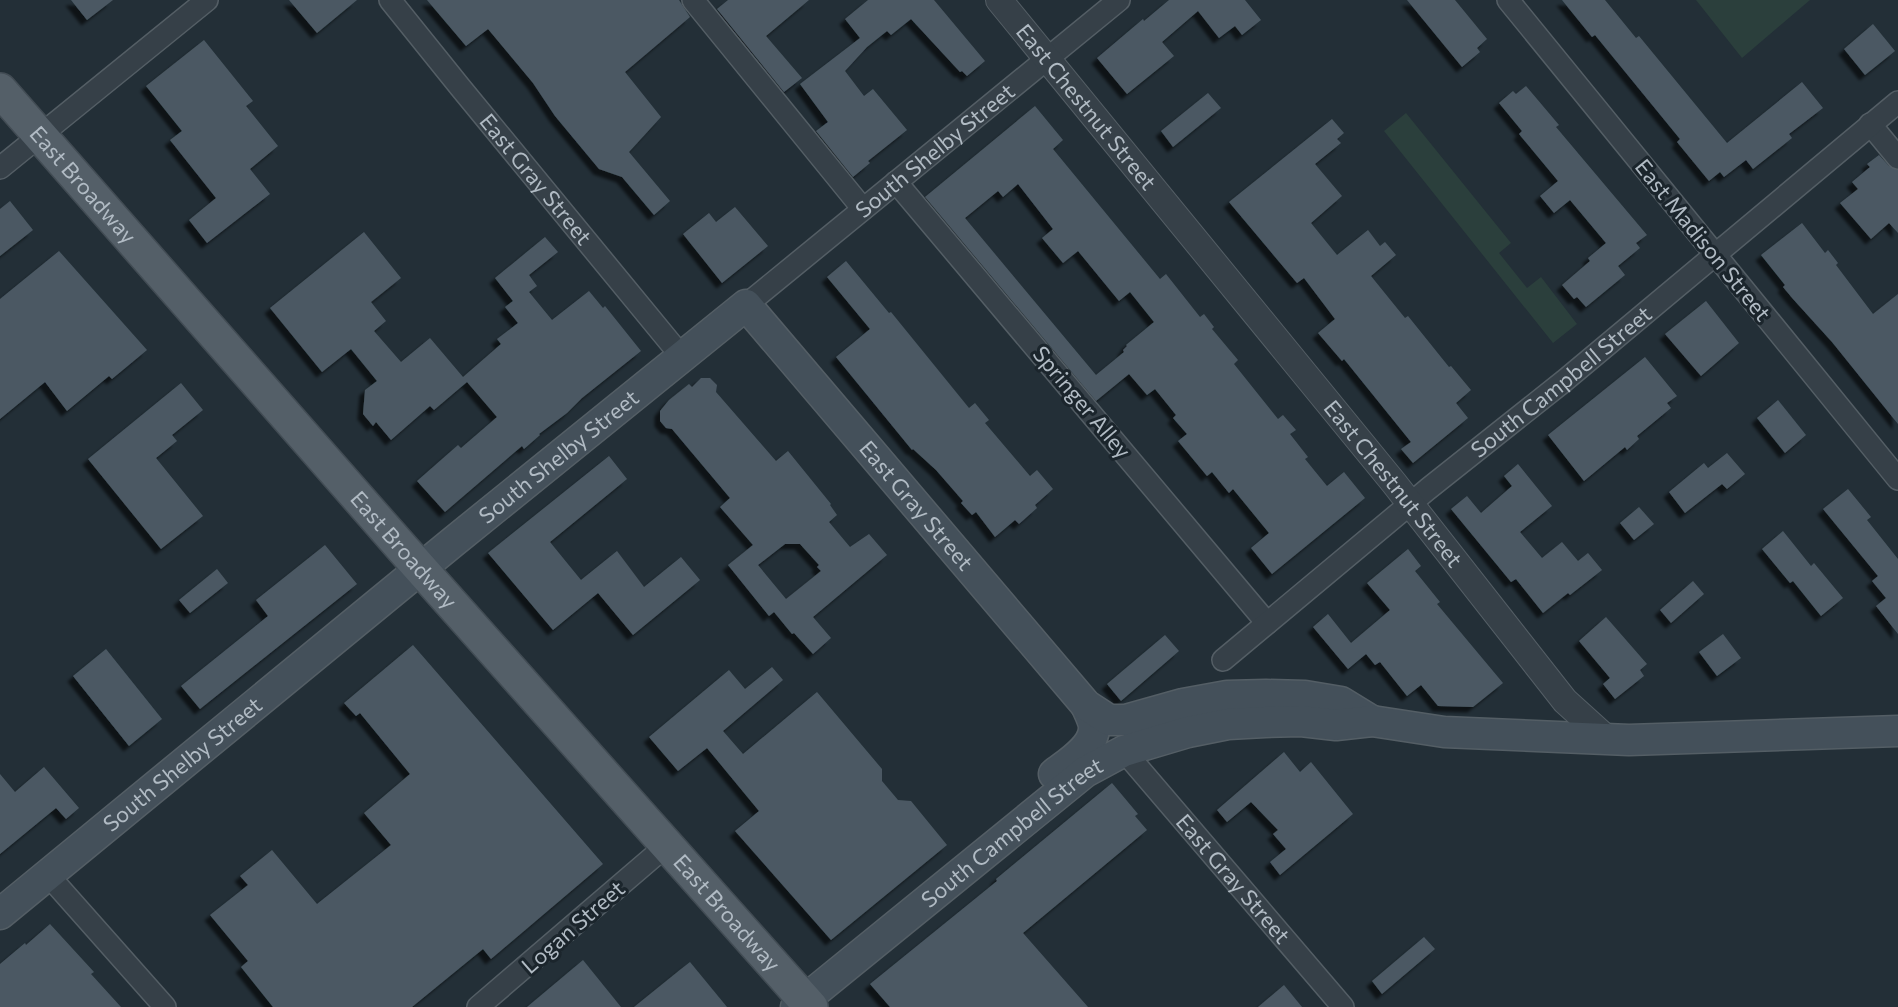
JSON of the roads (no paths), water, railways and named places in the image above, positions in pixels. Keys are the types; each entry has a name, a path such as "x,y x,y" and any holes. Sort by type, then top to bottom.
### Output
{"main road":[{"name":"East Broadway","path":"0,90 667,845 804,1005"},
{"name":"South Shelby Street","path":"0,914 746,305"},
{"name":"East Gray Street","path":"746,305 1086,705"},
{"path":"1086,705 1109,720 1126,720 1183,704 1227,696 1305,696 1341,702 1372,721 1444,732 1607,739 1640,740 1898,731"},
{"name":"South Campbell Street","path":"904,919 910,892 1088,744 1093,736 1094,726 1086,705"},
{"name":"South Campbell Street","path":"804,1005 904,919 1085,772 1124,751 1188,732 1228,724 1301,721 1336,725 1372,721"}],"street":[{"path":"0,168 207,0"},
{"name":"East Gray Street","path":"390,0 682,357"},
{"path":"693,0 863,208"},
{"name":"East Chestnut Street","path":"999,0 1410,503 1564,701 1607,739"},
{"name":"South Shelby Street","path":"746,305 1119,0"},
{"name":"East Madison Street","path":"1508,0 1898,479"},
{"name":"South Campbell Street","path":"1223,660 1410,503 1564,381 1898,102"},
{"path":"1870,124 1898,158"},
{"name":"Springer Alley","path":"896,182 1267,623"},
{"name":"East Gray Street","path":"1124,751 1342,1007"},
{"name":"Logan Street","path":"478,1007 667,845"},
{"path":"48,875 165,1007"}]}
